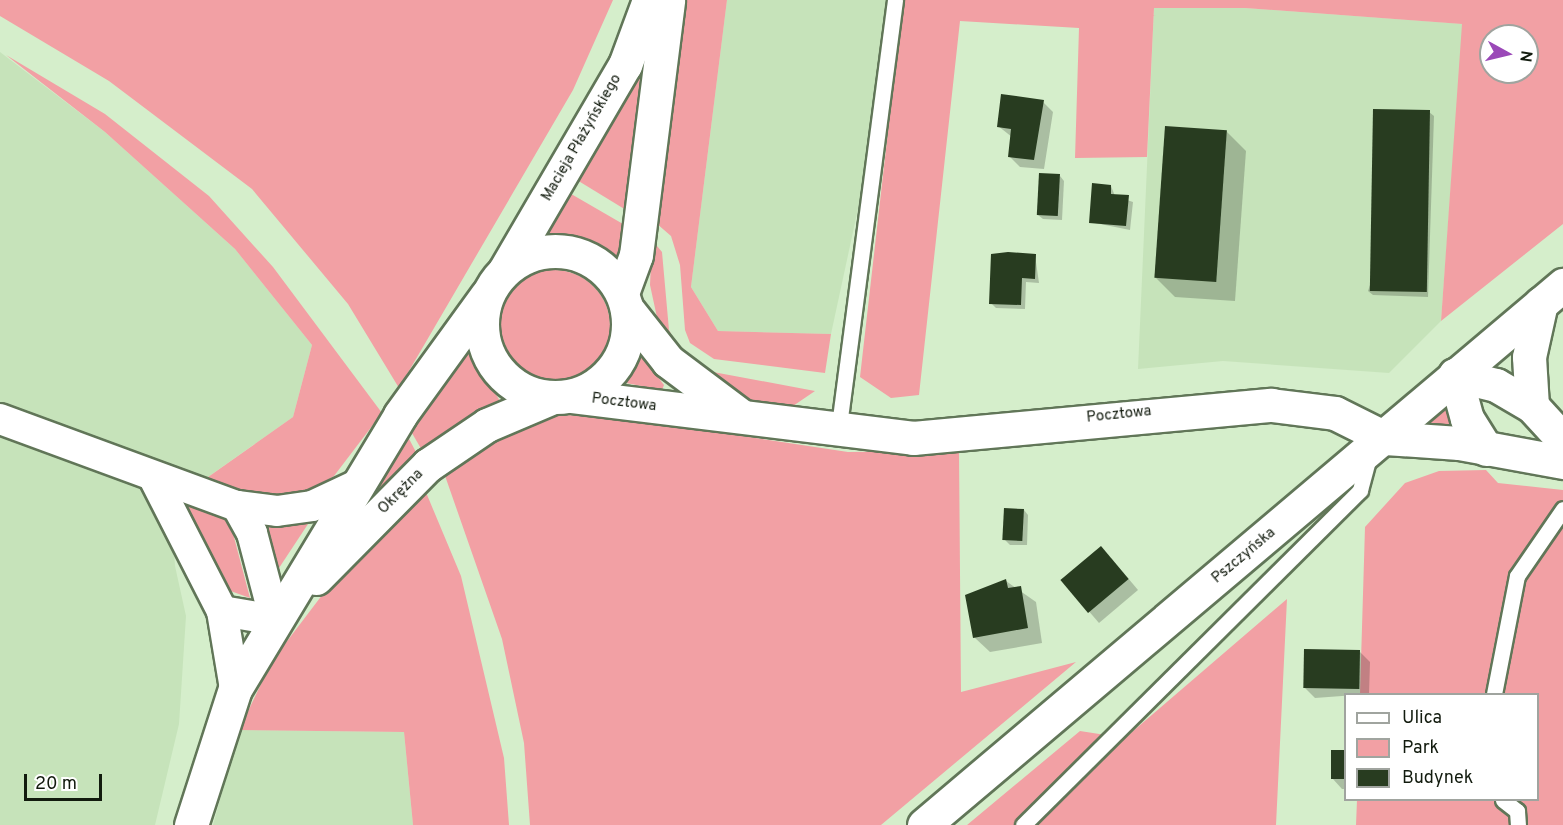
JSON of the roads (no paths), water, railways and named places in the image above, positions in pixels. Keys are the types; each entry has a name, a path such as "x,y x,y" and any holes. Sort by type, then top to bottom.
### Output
{"street":[{"name":"Macieja Płażyńskiego","path":"496,283 625,65 649,0"},
{"path":"625,301 609,274 569,251 523,257 496,283 482,318 492,363 518,387 562,397 610,373 628,332 625,301 636,255 668,0"},
{"name":"Okrężna","path":"191,825 235,689 357,485 430,370 496,283"},
{"path":"1532,406 1529,357 1552,294"},
{"name":"Pszczyńska","path":"924,825 1378,444 1455,375 1552,294"},
{"name":"Pocztowa","path":"625,301 668,361 724,407 747,418"},
{"path":"1486,449 1467,418 1455,375 1496,385 1532,406 1563,440"},
{"name":"Okrężna","path":"275,620 428,465 487,425 562,397"},
{"name":"Pocztowa","path":"562,397 747,418 838,433 913,438 1270,405 1335,413 1378,444 1486,449 1563,462"},
{"path":"0,419 111,457 155,480 237,506 277,511 312,506 357,485"},
{"name":"Okrężna","path":"155,480 222,611 235,689"},
{"path":"222,611 275,620 252,533 237,506"}],"lane":[{"path":"838,433 895,0"},
{"path":"1023,825 1360,490 1378,444"},
{"path":"1494,693 1517,576 1563,509"},
{"path":"1504,801 1517,811 1518,825"}]}
